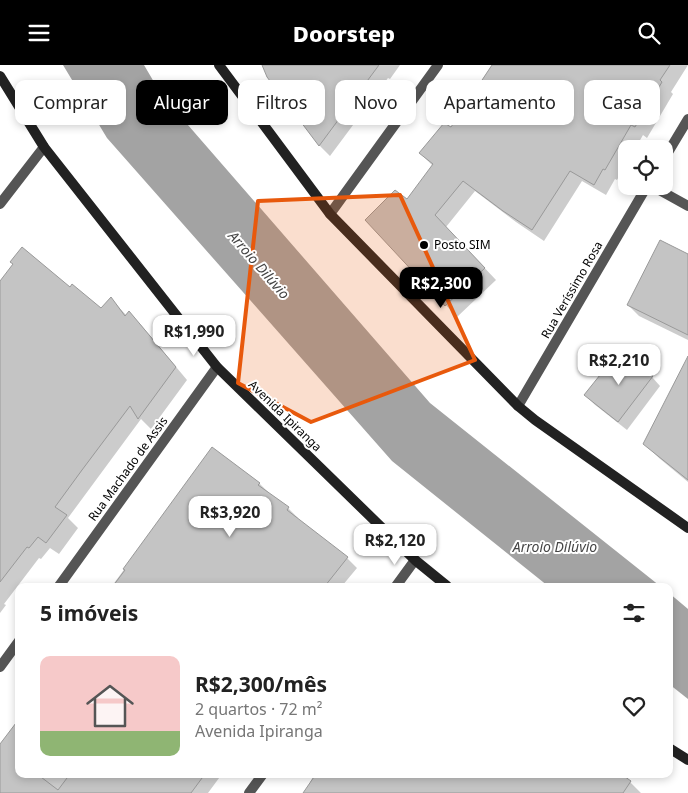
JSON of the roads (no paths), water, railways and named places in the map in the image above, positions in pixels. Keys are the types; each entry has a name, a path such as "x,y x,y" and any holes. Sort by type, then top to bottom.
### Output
{"main road":[{"path":"219,65 330,213 518,406 688,528"},
{"name":"Avenida Ipiranga","path":"0,76 44,147 217,367 414,560 443,583"},
{"path":"673,751 688,760"}],"street":[{"path":"330,213 438,65"},
{"path":"673,144 688,119"},
{"path":"0,204 44,147"},
{"name":"Rua Veríssimo Rosa","path":"518,406 642,195"},
{"path":"668,195 688,206"},
{"name":"Rua Machado de Assis","path":"61,583 217,367"},
{"path":"398,583 414,560"},
{"path":"0,667 15,646"},
{"path":"250,793 260,778"}],"water":[{"name":"Arroio Dilúvio","path":"63,65 144,65 153,80 136,80 136,125 188,125 430,403 656,583 544,583 392,461 107,138 99,125 126,125 126,80 72,80"},
{"path":"673,596 688,609 688,699 673,687"}],"place":[{"name":"Posto SIM","path":"424,245"}]}
